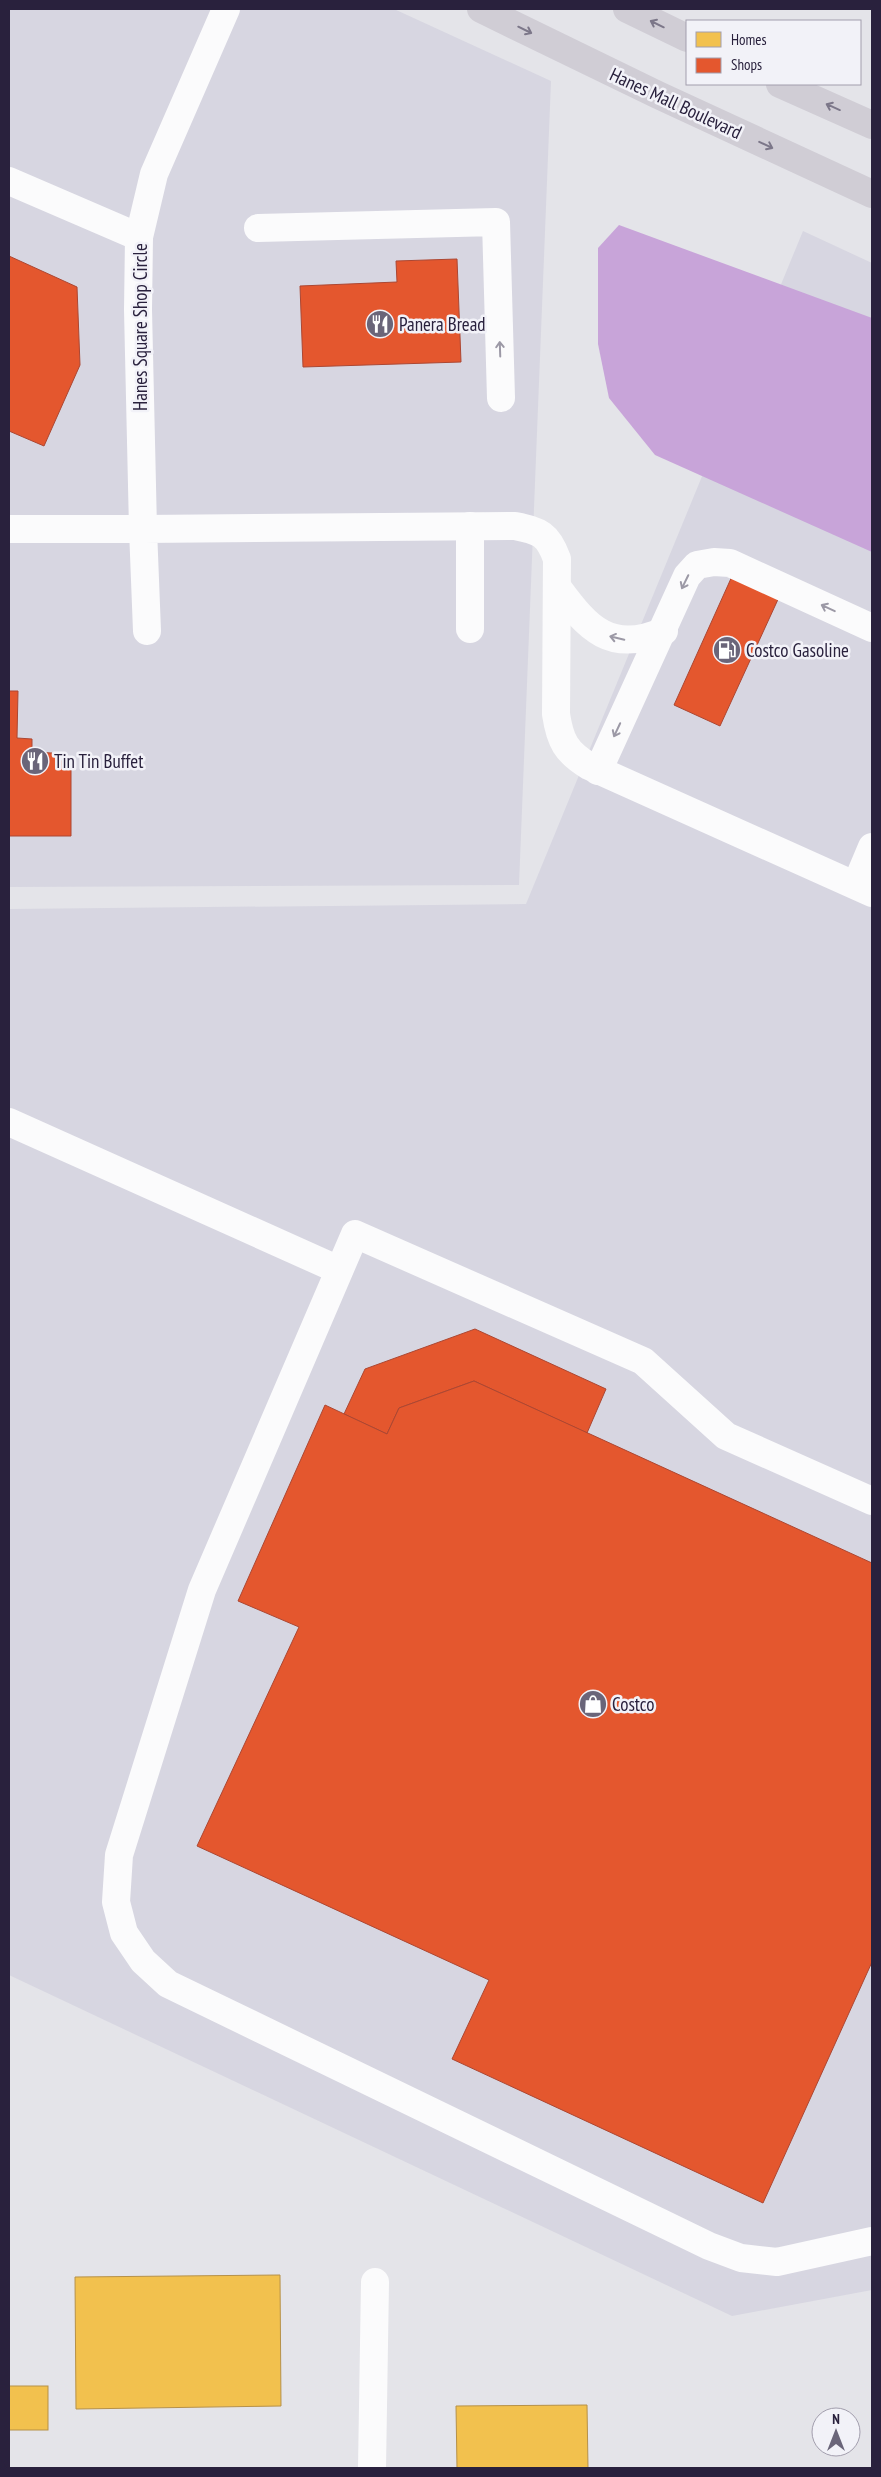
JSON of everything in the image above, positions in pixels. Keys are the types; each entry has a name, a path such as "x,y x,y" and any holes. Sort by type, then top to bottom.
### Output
{"main road":[{"name":"Hanes Mall Boulevard","path":"482,9 658,95 872,194"},
{"path":"627,9 686,38"},
{"path":"782,85 872,125"}],"lane":[{"name":"Hanes Square Shop Circle","path":"146,631 138,320 139,237 154,174 226,9"},
{"path":"9,181 139,237"},
{"path":"258,228 496,222 501,398"},
{"path":"470,526 470,629"},
{"path":"9,529 515,526 536,531 552,543 557,559 556,714 558,730 564,746 575,757 598,770 864,889 872,847"},
{"path":"598,770 664,631 687,576 697,564 730,563 872,628"},
{"path":"558,588 588,625 606,635 623,640 643,640 664,631"},
{"path":"9,1122 339,1270"},
{"path":"872,1502 726,1436 643,1361 355,1234 202,1590 119,1855 116,1902 124,1933 143,1961 168,1984 709,2246 741,2258 777,2262 872,2242"},
{"path":"372,2468 375,2282"}],"shaded area":[{"path":"9,9 394,9 551,81 519,885 9,887"},
{"path":"619,225 872,318 872,552 655,455 609,398 598,344 598,248"},
{"path":"803,231 872,263 872,2290 732,2316 9,1975 9,909 526,904"}],"building: Homes":[{"path":"280,2275 281,2406 76,2409 75,2277"},
{"path":"9,2386 48,2386 48,2430 9,2430"},
{"path":"587,2405 588,2468 457,2468 456,2406"}],"building: Shops":[{"path":"9,256 77,287 80,365 44,446 9,431"},
{"name":"Panera Bread","path":"457,259 461,362 303,367 300,286 397,282 396,261"},
{"name":"Costco Gasoline","path":"733,574 780,595 720,726 674,705"},
{"name":"Tin Tin Buffet","path":"9,691 18,691 17,738 32,739 32,752 52,753 71,769 71,836 9,836"},
{"path":"475,1329 606,1389 587,1433 474,1381 399,1408 387,1434 344,1414 365,1369"},
{"path":"474,1381 872,1563 872,1962 763,2203 452,2059 489,1980 197,1846 299,1627 238,1601 325,1405 387,1434 399,1408"}],"place":[{"name":"Panera Bread","path":"380,324"},
{"name":"Costco Gasoline","path":"727,650"},
{"name":"Tin Tin Buffet","path":"35,761"},
{"name":"Costco","path":"593,1704"}]}
